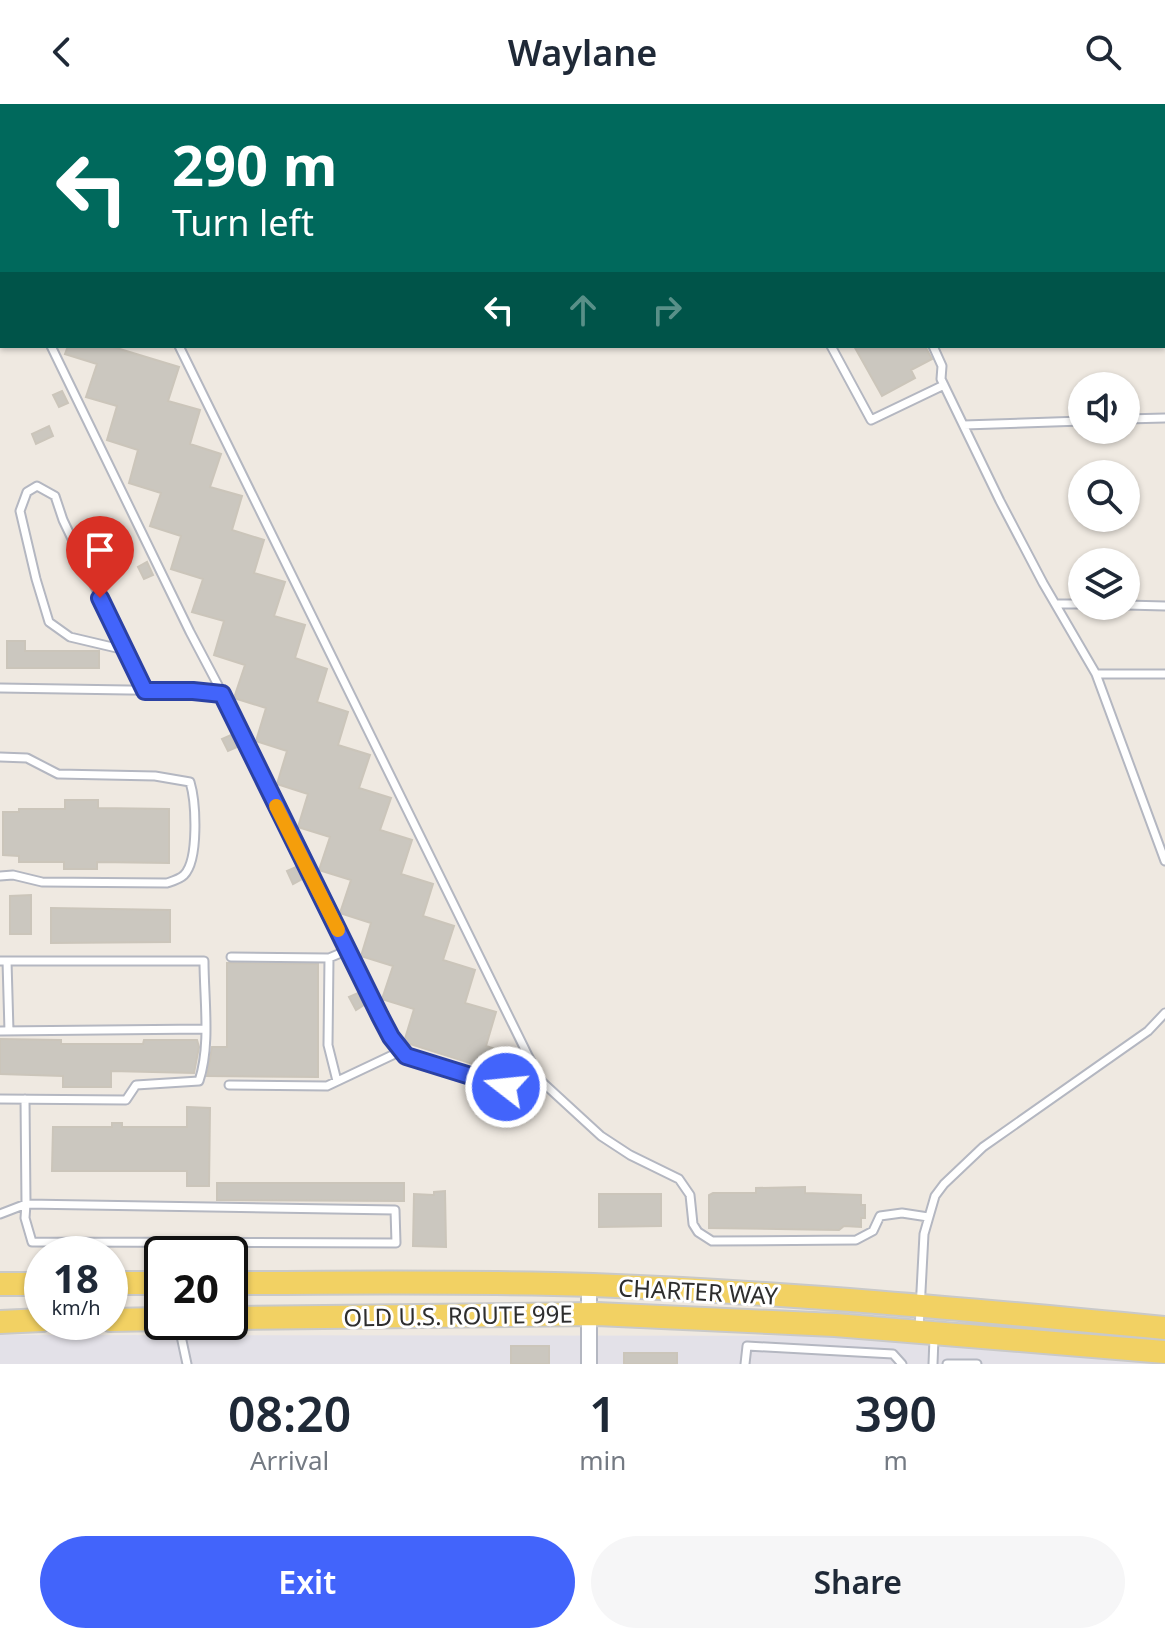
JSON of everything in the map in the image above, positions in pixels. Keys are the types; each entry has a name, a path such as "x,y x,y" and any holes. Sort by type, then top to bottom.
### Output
{"main road":[{"name":"CHARTER WAY","path":"248,1283 589,1285 919,1305 1165,1328"},
{"path":"0,1284 24,1284"},
{"name":"OLD U.S. ROUTE 99E","path":"248,1318 589,1314 733,1319 1165,1352"},
{"path":"0,1322 24,1321"},
{"path":"926,1332 947,1342 1165,1360"}],"street":[{"path":"589,1285 589,1364"}],"lane":[{"path":"52,348 348,950 401,1051 420,1061 501,1086 511,1087 540,1080"},
{"path":"180,348 540,1080 601,1136 630,1155 679,1179 690,1195 693,1224 698,1232 712,1241 856,1240 873,1231 880,1216 902,1213 928,1217"},
{"path":"832,348 871,420 944,385"},
{"path":"934,348 942,366 941,379 1000,501 1096,674 1165,861"},
{"path":"1140,419 1165,418"},
{"path":"964,425 1068,421"},
{"path":"125,650 70,637 49,622 20,511 27,492 37,486 55,496 63,520 145,691"},
{"path":"1056,604 1068,604"},
{"path":"1140,605 1165,606"},
{"path":"1096,674 1165,674"},
{"path":"0,688 222,694"},
{"path":"0,757 27,758 58,774 155,776 190,782 195,800 193,856 181,878 167,883 42,882 13,875 0,876"},
{"path":"1153,826 1165,825"},
{"path":"231,957 329,958 348,950"},
{"path":"329,958 328,1045 337,1081"},
{"path":"0,1099 126,1100 136,1085 199,1081 203,1068 205,1029 204,961 4,961 5,1031 205,1029"},
{"path":"933,1364 919,1305 921,1257 935,1196 968,1160 1148,1031 1165,1013"},
{"path":"229,1085 320,1087 401,1051"},
{"path":"0,1214 26,1204 395,1210 396,1243 32,1242 25,1218 26,1204 25,1099"},
{"path":"182,1340 187,1364"},
{"path":"745,1364 747,1346 893,1354 902,1364"},
{"path":"947,1364 977,1364"}],"shaded area":[{"path":"0,1335 24,1335 24,1340 128,1340 128,1335 144,1335 144,1340 248,1340 248,1335 905,1336 1165,1364 0,1364"}],"building":[{"path":"67,348 117,348 179,367 168,401 200,410 190,444 221,454 210,487 242,496 232,530 264,540 254,573 285,582 274,616 305,625 295,658 327,669 317,702 348,712 338,745 370,755 359,788 391,798 380,830 412,840 401,874 433,884 423,916 454,926 443,960 475,970 465,1003 496,1012 486,1046 518,1056 511,1076 404,1042 414,1009 382,999 393,966 361,956 371,923 340,913 351,880 319,870 330,837 298,827 308,794 277,784 287,751 256,741 266,708 234,698 245,665 214,655 224,621 192,612 203,579 171,569 181,536 150,526 161,493 129,483 138,450 107,440 117,406 86,397 97,364 65,354"},
{"path":"855,348 926,348 932,359 911,370 915,378 882,396"},
{"path":"62,391 68,403 59,407 53,395"},
{"path":"49,426 53,436 36,444 32,434"},
{"path":"147,562 153,575 144,579 138,567"},
{"path":"7,641 25,641 25,651 99,651 99,668 7,668"},
{"path":"231,735 237,747 228,751 222,739"},
{"path":"65,800 98,800 98,808 169,809 169,863 97,862 97,869 64,869 64,862 19,862 19,856 3,855 3,812 65,809"},
{"path":"296,867 302,879 293,884 287,871"},
{"path":"31,895 31,934 10,934 10,896"},
{"path":"51,908 170,910 170,942 51,943"},
{"path":"227,963 318,964 318,1077 207,1076 212,1047 227,1047"},
{"path":"358,993 364,1005 356,1010 349,997"},
{"path":"0,1039 61,1040 61,1044 143,1044 144,1040 197,1040 199,1047 194,1073 111,1071 111,1087 63,1087 63,1076 0,1074"},
{"path":"187,1107 210,1108 209,1186 187,1186 187,1171 52,1171 53,1127 112,1127 112,1123 122,1123 122,1127 187,1127"},
{"path":"217,1183 404,1183 404,1201 217,1200"},
{"path":"805,1187 805,1193 861,1195 865,1218 861,1218 861,1227 844,1226 839,1230 709,1228 709,1195 713,1193 756,1193 756,1188"},
{"path":"445,1191 446,1247 413,1246 414,1194 434,1195 434,1192"},
{"path":"599,1194 661,1194 661,1226 599,1227"},
{"path":"511,1346 549,1346 549,1364 511,1364"},
{"path":"624,1353 677,1353 677,1364 624,1364"}],"slow traffic":[{"path":"276,806 338,930"}],"route":[{"path":"100,598 145,691 222,694 380,1016 401,1051 420,1061 506,1087"}]}
